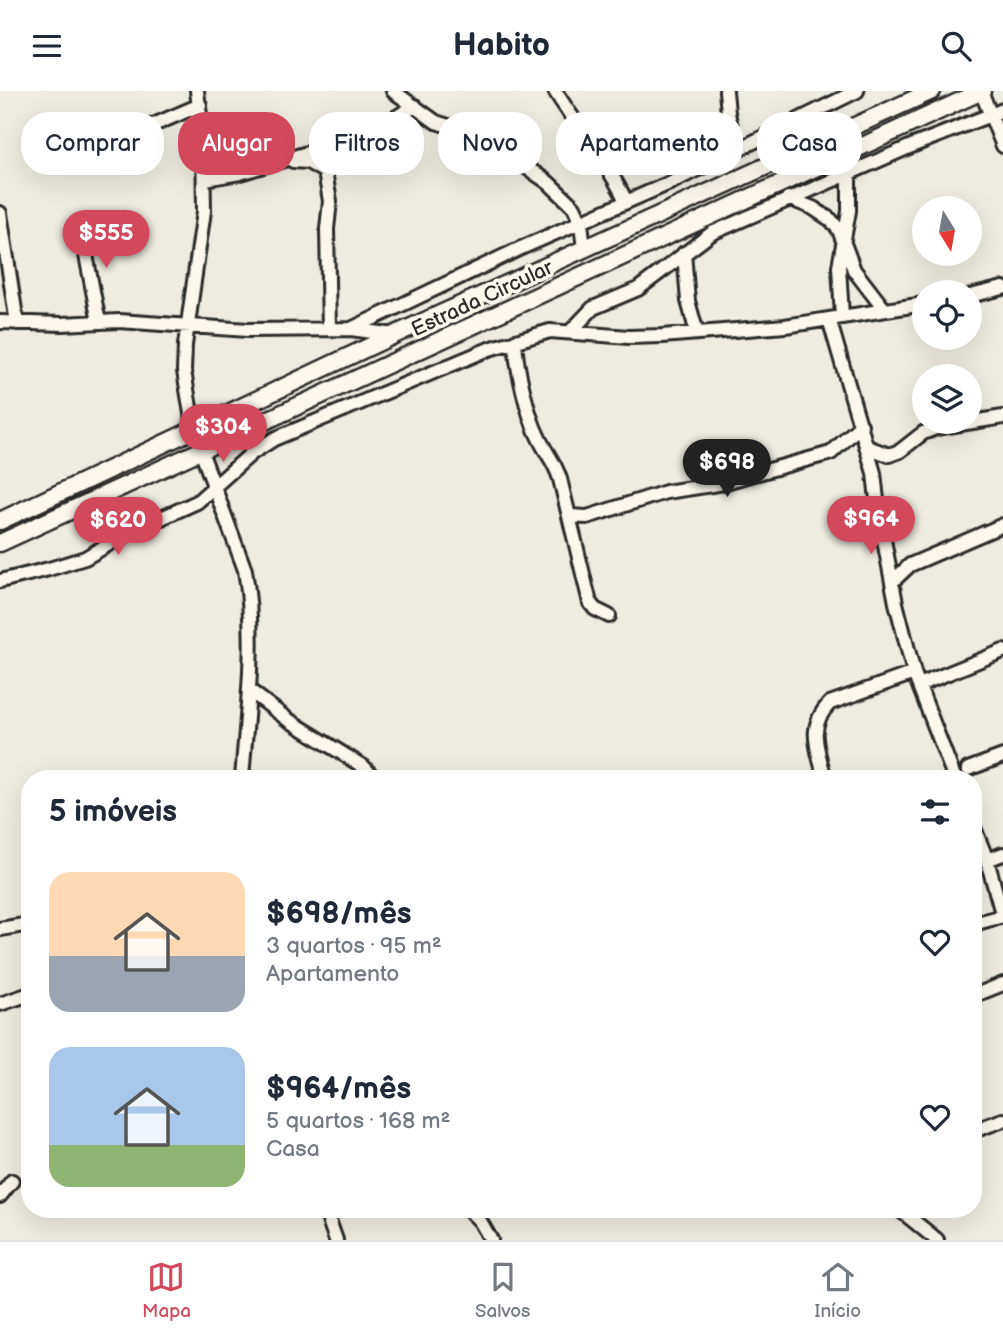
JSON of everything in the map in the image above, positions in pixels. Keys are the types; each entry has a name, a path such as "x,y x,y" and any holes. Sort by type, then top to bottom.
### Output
{"main road":[{"name":"Estrada Circular","path":"0,521 194,432 394,335 932,91"},
{"name":"Estrada Circular","path":"0,543 982,91"}],"street":[{"path":"194,432 184,370 202,235 205,179 197,91"},
{"path":"555,91 576,126 618,184 625,201"},
{"path":"726,91 728,112"},
{"path":"743,147 857,91"},
{"path":"982,91 997,112 1003,146"},
{"path":"391,112 406,97 436,122 482,137 535,172 574,207 581,222 584,250"},
{"path":"164,120 200,105"},
{"path":"862,168 997,112"},
{"path":"205,179 228,175"},
{"path":"326,175 330,201 327,229 329,329"},
{"path":"351,329 686,175"},
{"path":"571,331 593,308 638,289 712,233 847,175"},
{"path":"849,175 849,211 835,318 874,473 892,582 917,679 952,770"},
{"path":"772,188 831,220 839,230 854,270 884,309"},
{"path":"0,213 17,323"},
{"path":"80,224 99,322"},
{"path":"684,253 688,301 697,333"},
{"path":"982,293 1003,288"},
{"path":"0,581 85,558 128,533 197,502 252,453 274,439 489,349 515,341 550,331 629,337 785,326 912,306"},
{"path":"0,322 119,321 248,331 351,329 394,335"},
{"path":"515,341 518,369 537,435 555,463 590,603 595,609 609,616"},
{"path":"867,447 888,455 900,451 923,433 936,428 1003,417"},
{"path":"569,516 587,517 666,492 718,484 831,453 861,425"},
{"path":"201,451 245,570 248,590 249,690 243,770"},
{"path":"892,582 910,565 1003,525"},
{"path":"887,554 910,565"},
{"path":"823,770 816,736 816,721 820,712 830,703 1003,651"},
{"path":"249,690 287,719 367,770"},
{"path":"968,769 1003,755"},
{"path":"982,849 1003,916 982,922"},
{"path":"986,860 1003,854"},
{"path":"0,929 21,926"},
{"path":"982,992 1003,984"},
{"path":"0,1004 21,997"},
{"path":"982,1128 1003,1120"},
{"path":"0,1196 12,1181"},
{"path":"328,1218 336,1240"},
{"path":"477,1218 491,1240"},
{"path":"916,1218 937,1240"}]}
